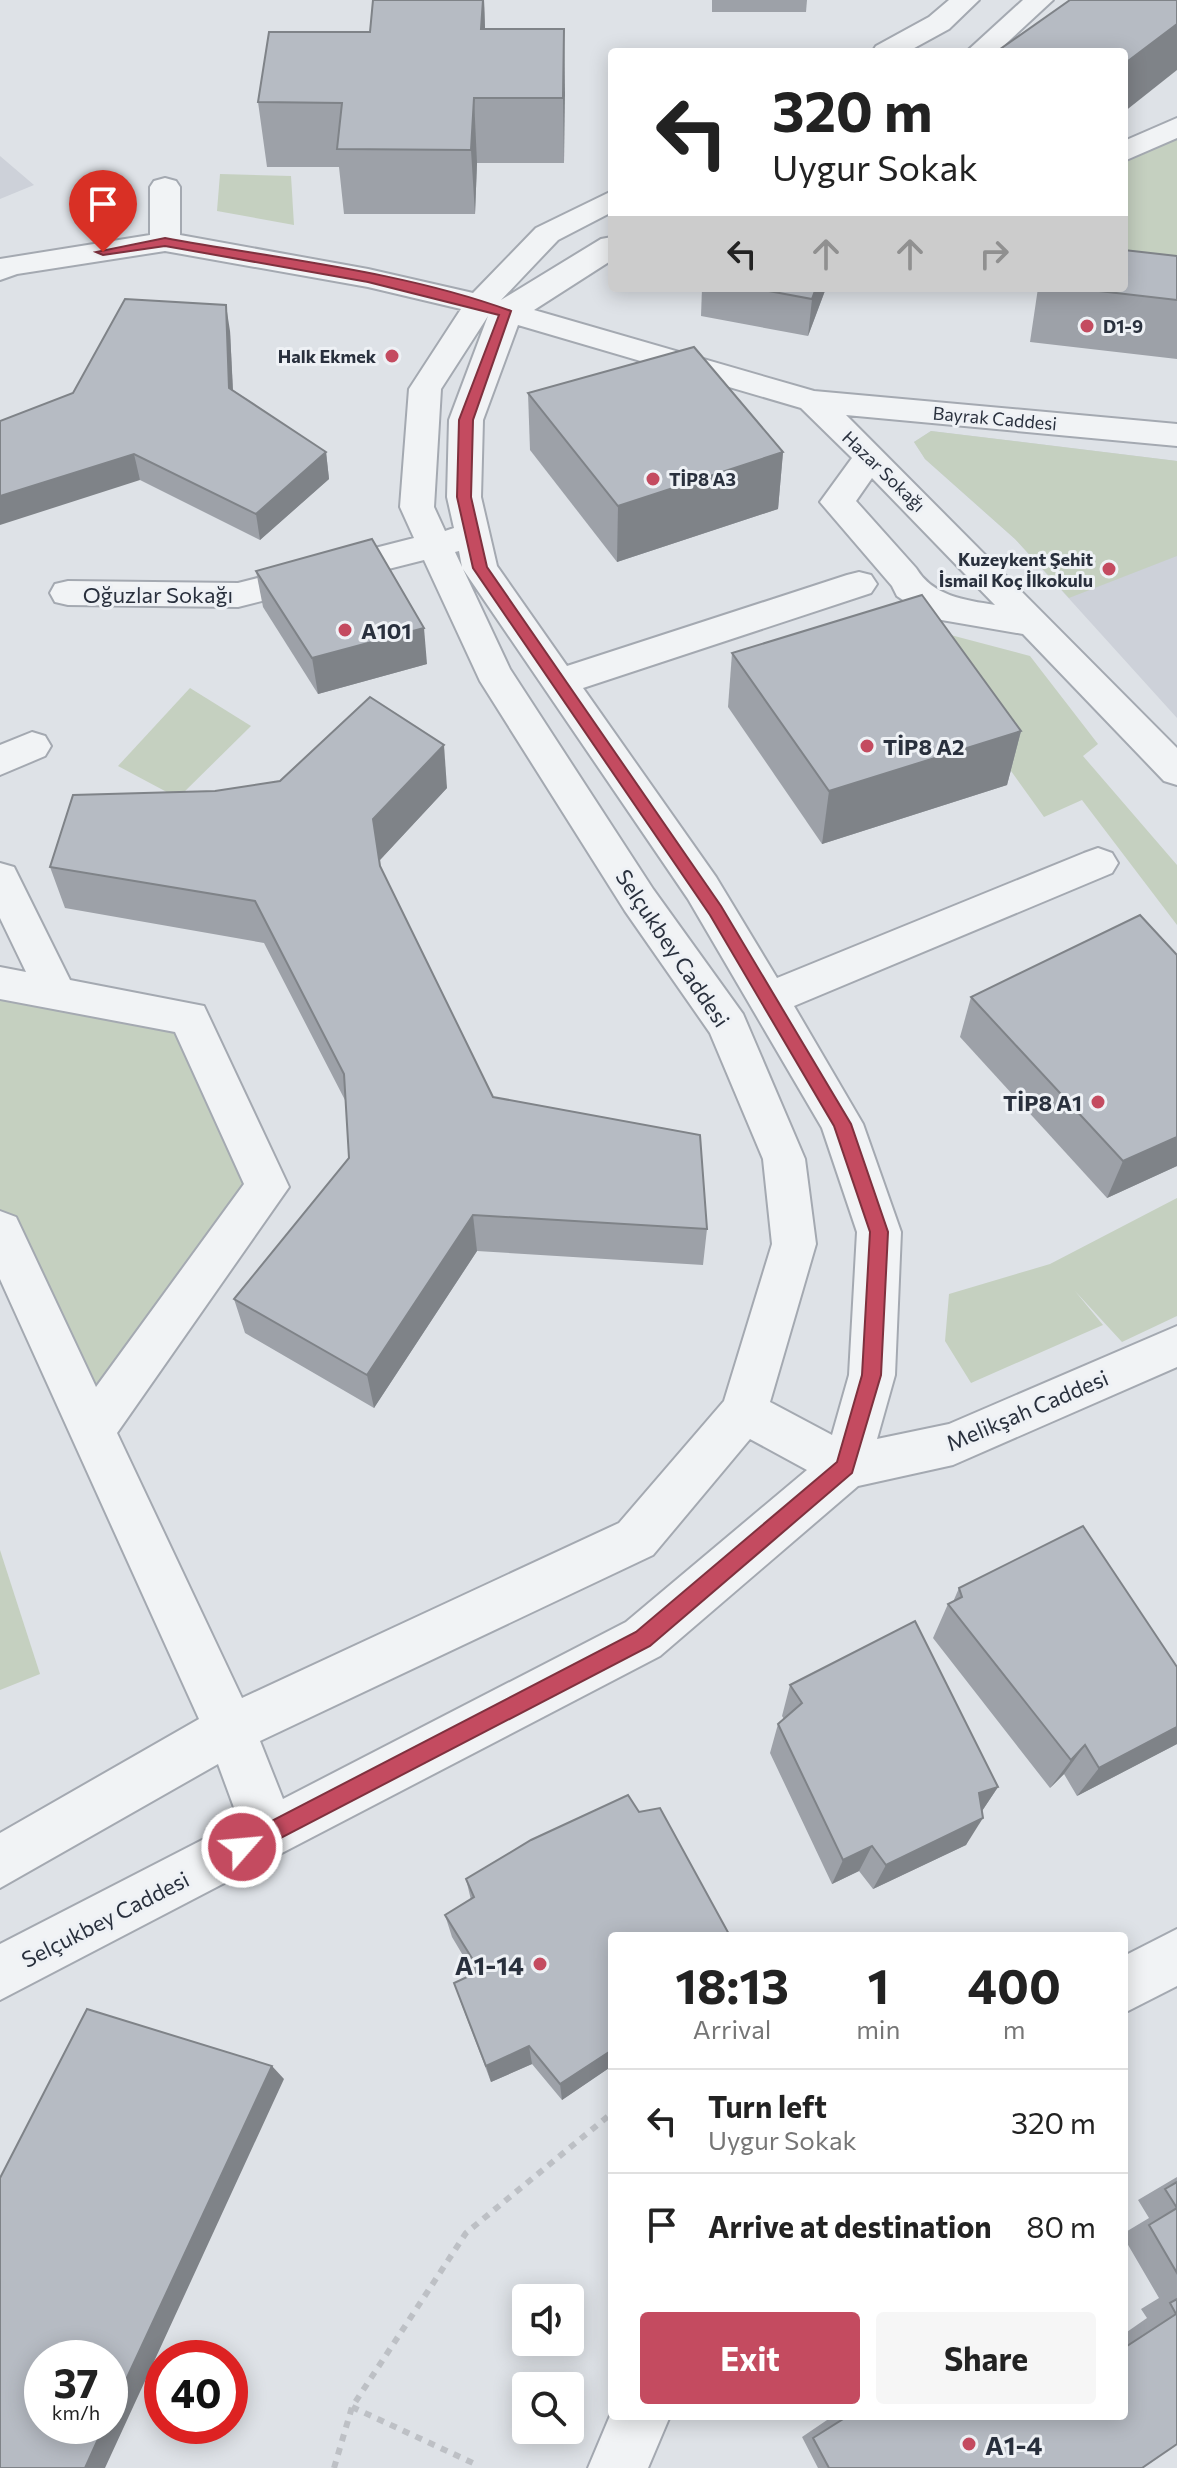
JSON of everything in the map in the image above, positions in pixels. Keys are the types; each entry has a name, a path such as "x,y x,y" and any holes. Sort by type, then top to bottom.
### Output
{"street":[{"path":"893,48 939,23 965,0"},
{"path":"985,48 1039,0"},
{"path":"1128,150 1177,127"},
{"path":"165,187 165,242"},
{"name":"Selçukbey Caddesi","path":"0,1862 230,1729 636,1539 744,1412 794,1244 784,1159 728,1026 639,900 493,672 417,507 425,389 493,309 547,234 608,202"},
{"name":"Hazar Sokağı","path":"0,271 8,266 165,242 354,276 493,309 813,401 1177,771"},
{"name":"Selçukbey Caddesi","path":"0,1973 643,1639 846,1467 872,1375 879,1232 842,1124 702,888 480,568 464,497 466,420 493,309 608,248"},
{"name":"Bayrak Caddesi","path":"813,401 1177,435"},
{"path":"870,457 837,502 906,582 943,609 1033,623"},
{"name":"Oğuzlar Sokağı","path":"68,593 238,595 472,535"},
{"path":"559,682 859,584"},
{"path":"769,999 1098,863"},
{"path":"0,878 57,994"},
{"path":"0,983 189,1018 267,1187 92,1430"},
{"path":"0,1230 230,1729 270,1833"},
{"name":"Melikşah Caddesi","path":"846,1467 953,1444 1177,1346"},
{"path":"744,1412 846,1467"},
{"path":"1128,1984 1177,1956"},
{"path":"618,2468 638,2420"}],"path":[{"path":"334,2468 352,2407 466,2233 608,2116"},
{"path":"352,2407 473,2463 472,2468"}],"shaded area":[{"path":"0,156 34,185 0,199"},
{"name":"Kuzeykent Şehit İsmail Koç İlkokulu","path":"931,431 1177,461 1177,718 1015,539 925,459 914,442"}],"green space":[{"path":"1177,127 1177,262 1128,263 1128,150"},
{"path":"220,174 291,176 294,225 217,211"},
{"name":"Kuzeykent Şehit İsmail Koç İlkokulu","path":"931,431 1177,461 1177,556 1069,598 1015,539 925,459 914,442"},
{"path":"905,623 1030,656 1098,744 1083,756 1177,865 1177,925 1082,800 1044,817"},
{"path":"190,688 251,726 178,798 118,766"},
{"path":"0,983 189,1018 267,1187 92,1430 0,1230"},
{"path":"1177,1198 1177,1316 1122,1342 1075,1291 1103,1325 971,1383 945,1341 949,1294 1050,1264"},
{"path":"0,1550 40,1674 0,1690"}],"building":[{"path":"373,0 483,0 481,29 564,29 563,98 474,98 471,150 337,149 342,103 258,102 269,32 370,32"},
{"path":"1070,0 1177,0 1177,24 1128,61 1128,48 1002,48"},
{"path":"1128,250 1177,256 1177,300 1108,292 1128,292"},
{"path":"774,292 815,292 812,299"},
{"path":"125,299 226,305 229,388 326,452 256,514 134,454 0,496 0,421 73,393"},
{"path":"694,347 783,452 618,506 528,393"},
{"path":"372,539 424,628 312,658 256,571"},
{"path":"922,595 1021,731 829,791 732,653"},
{"path":"370,697 444,745 373,819 380,866 493,1097 700,1135 707,1229 473,1215 367,1375 234,1299 349,1158 344,1074 255,901 50,867 73,795 215,791 280,781"},
{"name":"TİP8 A1","path":"1140,915 1177,955 1177,1137 1123,1161 971,997"},
{"path":"1083,1526 1177,1667 1177,1727 1099,1768 1085,1745 1071,1760 948,1604 962,1597 959,1588"},
{"path":"915,1621 998,1787 979,1793 983,1818 886,1865 872,1846 843,1860 778,1724 802,1703 790,1685"},
{"name":"A1-14","path":"628,1795 639,1812 660,1808 728,1932 608,1932 608,2053 560,2084 529,2046 486,2066 454,1983 480,1971 445,1915 474,1897 466,1879 531,1840"},
{"path":"87,2009 272,2066 128,2375 128,2340 24,2340 24,2444 96,2444 85,2468 0,2468 0,2178"},
{"path":"1177,2182 1177,2208 1165,2189"},
{"path":"1177,2208 1177,2273 1149,2225"},
{"name":"A1-4","path":"1177,2299 1177,2444 1142,2468 829,2468 813,2438 841,2420 1128,2420 1128,2345 1176,2314 1170,2303"}],"place":[{"name":"D1-9","path":"1087,326"},
{"name":"Halk Ekmek","path":"392,356"},
{"name":"TİP8 A3","path":"653,479"},
{"name":"Kuzeykent Şehit İsmail Koç İlkokulu","path":"1109,569"},
{"name":"A101","path":"345,630"},
{"name":"TİP8 A2","path":"867,746"},
{"name":"TİP8 A1","path":"1098,1102"},
{"name":"A1-14","path":"540,1964"},
{"name":"A1-4","path":"969,2444"}],"route":[{"path":"103,252 165,242 368,278 480,304 506,314 466,420 464,497 480,568 716,911 842,1124 879,1232 872,1375 846,1467 643,1639 242,1847"}]}
